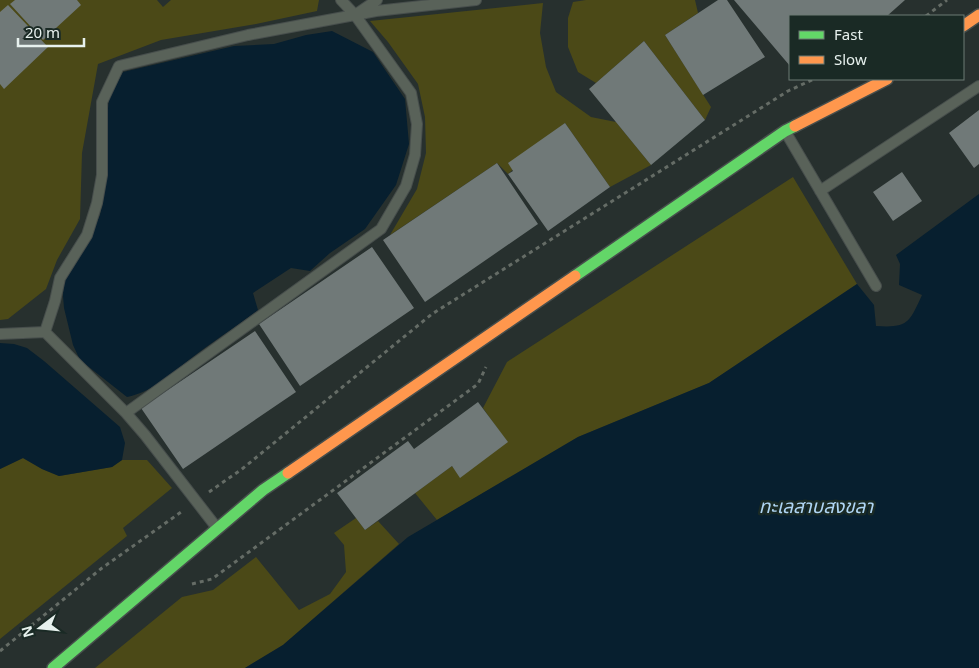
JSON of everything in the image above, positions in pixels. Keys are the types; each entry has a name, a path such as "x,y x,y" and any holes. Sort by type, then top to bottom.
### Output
{"street":[{"path":"964,25 979,15"},
{"path":"53,668 263,490 785,131 885,80"}],"lane":[{"path":"126,413 380,229 406,186 415,155 417,124 411,93 355,15 341,0"},
{"path":"355,15 377,0"},
{"path":"44,332 60,278 86,235 97,203 102,175 102,102 119,66 248,35 355,15 476,0"},
{"path":"820,191 979,86"},
{"path":"785,131 876,286"},
{"path":"0,334 44,332 126,413 217,529"}],"path":[{"path":"927,15 947,0"},
{"path":"203,497 242,469 432,314 788,91 812,80"},
{"path":"183,586 212,578 478,384 490,359"},
{"path":"0,651 102,568 188,508"}],"shaded area":[{"path":"0,0 157,0 163,7 171,0 319,0 317,11 256,24 161,40 98,64 82,153 80,219 57,260 46,289 8,319 0,320"},
{"path":"586,0 695,0 698,13 665,35 711,107 705,120 644,41 596,83 578,72 568,47 568,18 573,2"},
{"path":"543,3 540,33 546,67 556,92 591,117 616,122 651,165 610,187 565,123 508,174 497,163 390,235 417,189 426,153 425,117 418,84 388,42 370,21"},
{"path":"793,177 857,284 709,383 578,437 437,520 415,493 452,466 460,477 507,442 483,408 507,362"},
{"path":"23,458 59,476 112,467 122,460 147,460 172,488 123,528 127,536 0,639 0,469"},
{"path":"356,518 365,530 378,521 399,544 283,645 245,668 95,668 182,597 213,590 256,557 299,610 330,594 346,572 344,545 334,533"}],"water":[{"path":"332,31 373,52 405,99 409,144 396,185 365,229 330,253 310,271 291,268 253,293 258,310 160,382 145,391 127,397 80,360 73,345 63,296 64,280 88,242 100,215 107,176 105,140 109,98 123,72 234,46 274,44 306,35"},
{"name":"ทะเลสาบสงขลา","path":"979,194 979,668 245,668 283,645 408,537 578,437 709,383 857,284 874,305 876,326 895,326 906,322 914,312 922,295 899,285 900,264 896,255"},
{"path":"0,343 14,344 27,348 120,427 125,443 122,460 112,467 59,476 23,458 0,469"}],"building":[{"path":"15,0 77,0 81,5 43,40 10,4"},
{"path":"718,0 727,0 765,57 703,95 665,35"},
{"path":"734,0 905,0 888,15 789,15 789,65"},
{"path":"8,5 48,47 4,89 0,84 0,12"},
{"path":"644,41 705,120 651,165 589,89"},
{"path":"979,110 979,164 974,168 949,133"},
{"path":"565,123 610,187 548,231 508,174 513,171 508,163"},
{"path":"497,163 538,224 425,302 383,240"},
{"path":"902,172 922,201 893,221 873,192"},
{"path":"372,247 414,308 300,386 259,324"},
{"path":"255,331 296,392 183,469 141,408"},
{"path":"478,402 508,442 460,478 452,466 365,530 337,493 408,441 414,449"}],"traffic: fast":[{"path":"575,276 785,131 795,126"},
{"path":"53,668 263,490 288,473"}],"traffic: slow":[{"path":"964,25 979,15"},
{"path":"795,126 885,80"},
{"path":"288,473 575,276"}]}
